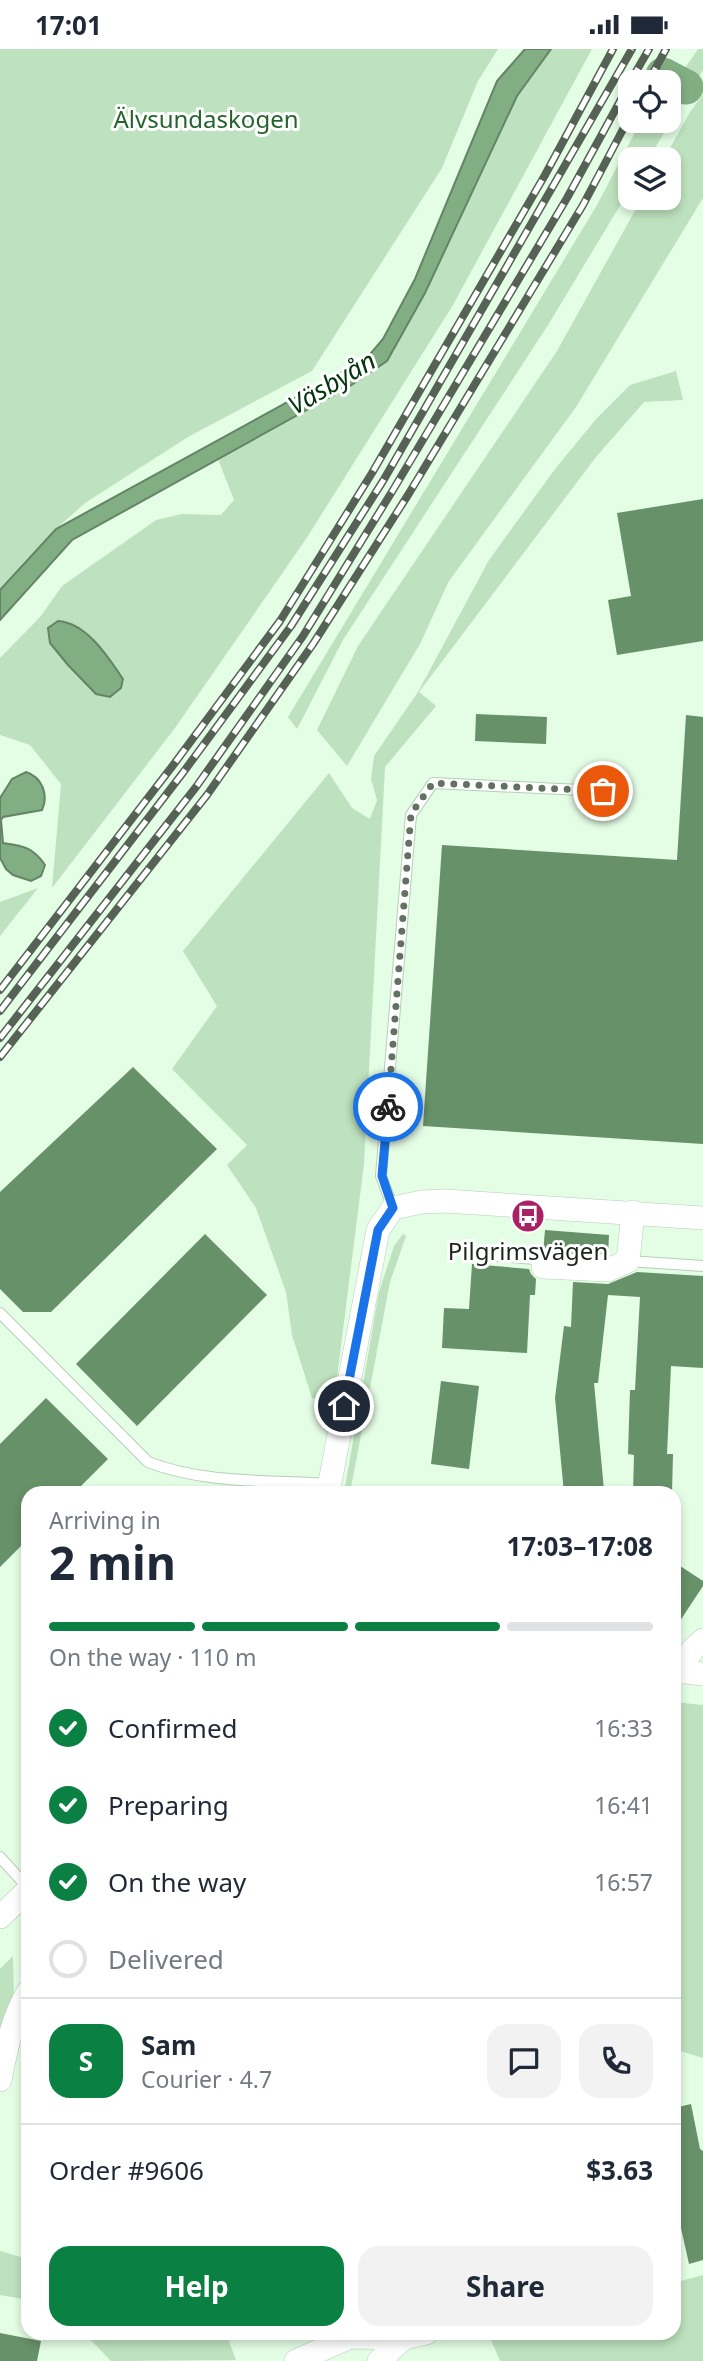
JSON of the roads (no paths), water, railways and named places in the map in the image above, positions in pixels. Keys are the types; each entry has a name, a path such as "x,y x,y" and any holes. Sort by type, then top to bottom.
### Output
{"street":[{"path":"329,1486 378,1230 393,1208 422,1202 446,1201 703,1218"},
{"path":"543,1267 608,1270 628,1261 633,1212"},
{"path":"681,1667 703,1640"},
{"path":"681,1674 703,1674"},
{"path":"0,1917 21,1896"},
{"path":"0,2080 8,2041 21,2005"},
{"path":"296,2361 343,2340"},
{"path":"379,2361 403,2340"}],"lane":[{"path":"393,1208 382,1176 411,814 433,783 603,791"},
{"path":"476,1254 535,1259 543,1267"},
{"path":"628,1261 703,1266"},
{"path":"0,1313 148,1462 171,1471 309,1486"},
{"path":"0,1857 21,1881"}],"water":[{"name":"Väsbyån","path":"525,49 551,49 517,96 425,293 387,361 350,386 72,540 0,620 0,590 56,529 366,359 383,339 415,279 497,81"},
{"path":"58,621 69,623 87,634 117,670 123,679 121,688 110,697 96,694 50,643 48,628"},
{"path":"26,772 32,774 43,787 45,798 42,810 3,817 1,820 3,843 27,848 45,865 41,876 31,881 13,875 0,858 0,798 12,779"}],"waterway":[{"path":"681,84 686,87"}],"railway":[{"path":"0,990 280,621 372,473 545,175 613,49"},
{"path":"0,1011 182,774 291,626 383,481 632,49"},
{"path":"637,70 649,49"},
{"path":"655,70 666,49"},
{"path":"0,1038 196,787 303,636 567,198 618,105"},
{"path":"0,1057 207,795 313,644 408,495 583,205 621,133"}],"place":[{"name":"Pilgrimsvägen","path":"528,1216"}],"park label":[{"name":"Älvsundaskogen","path":"206,120"}]}
